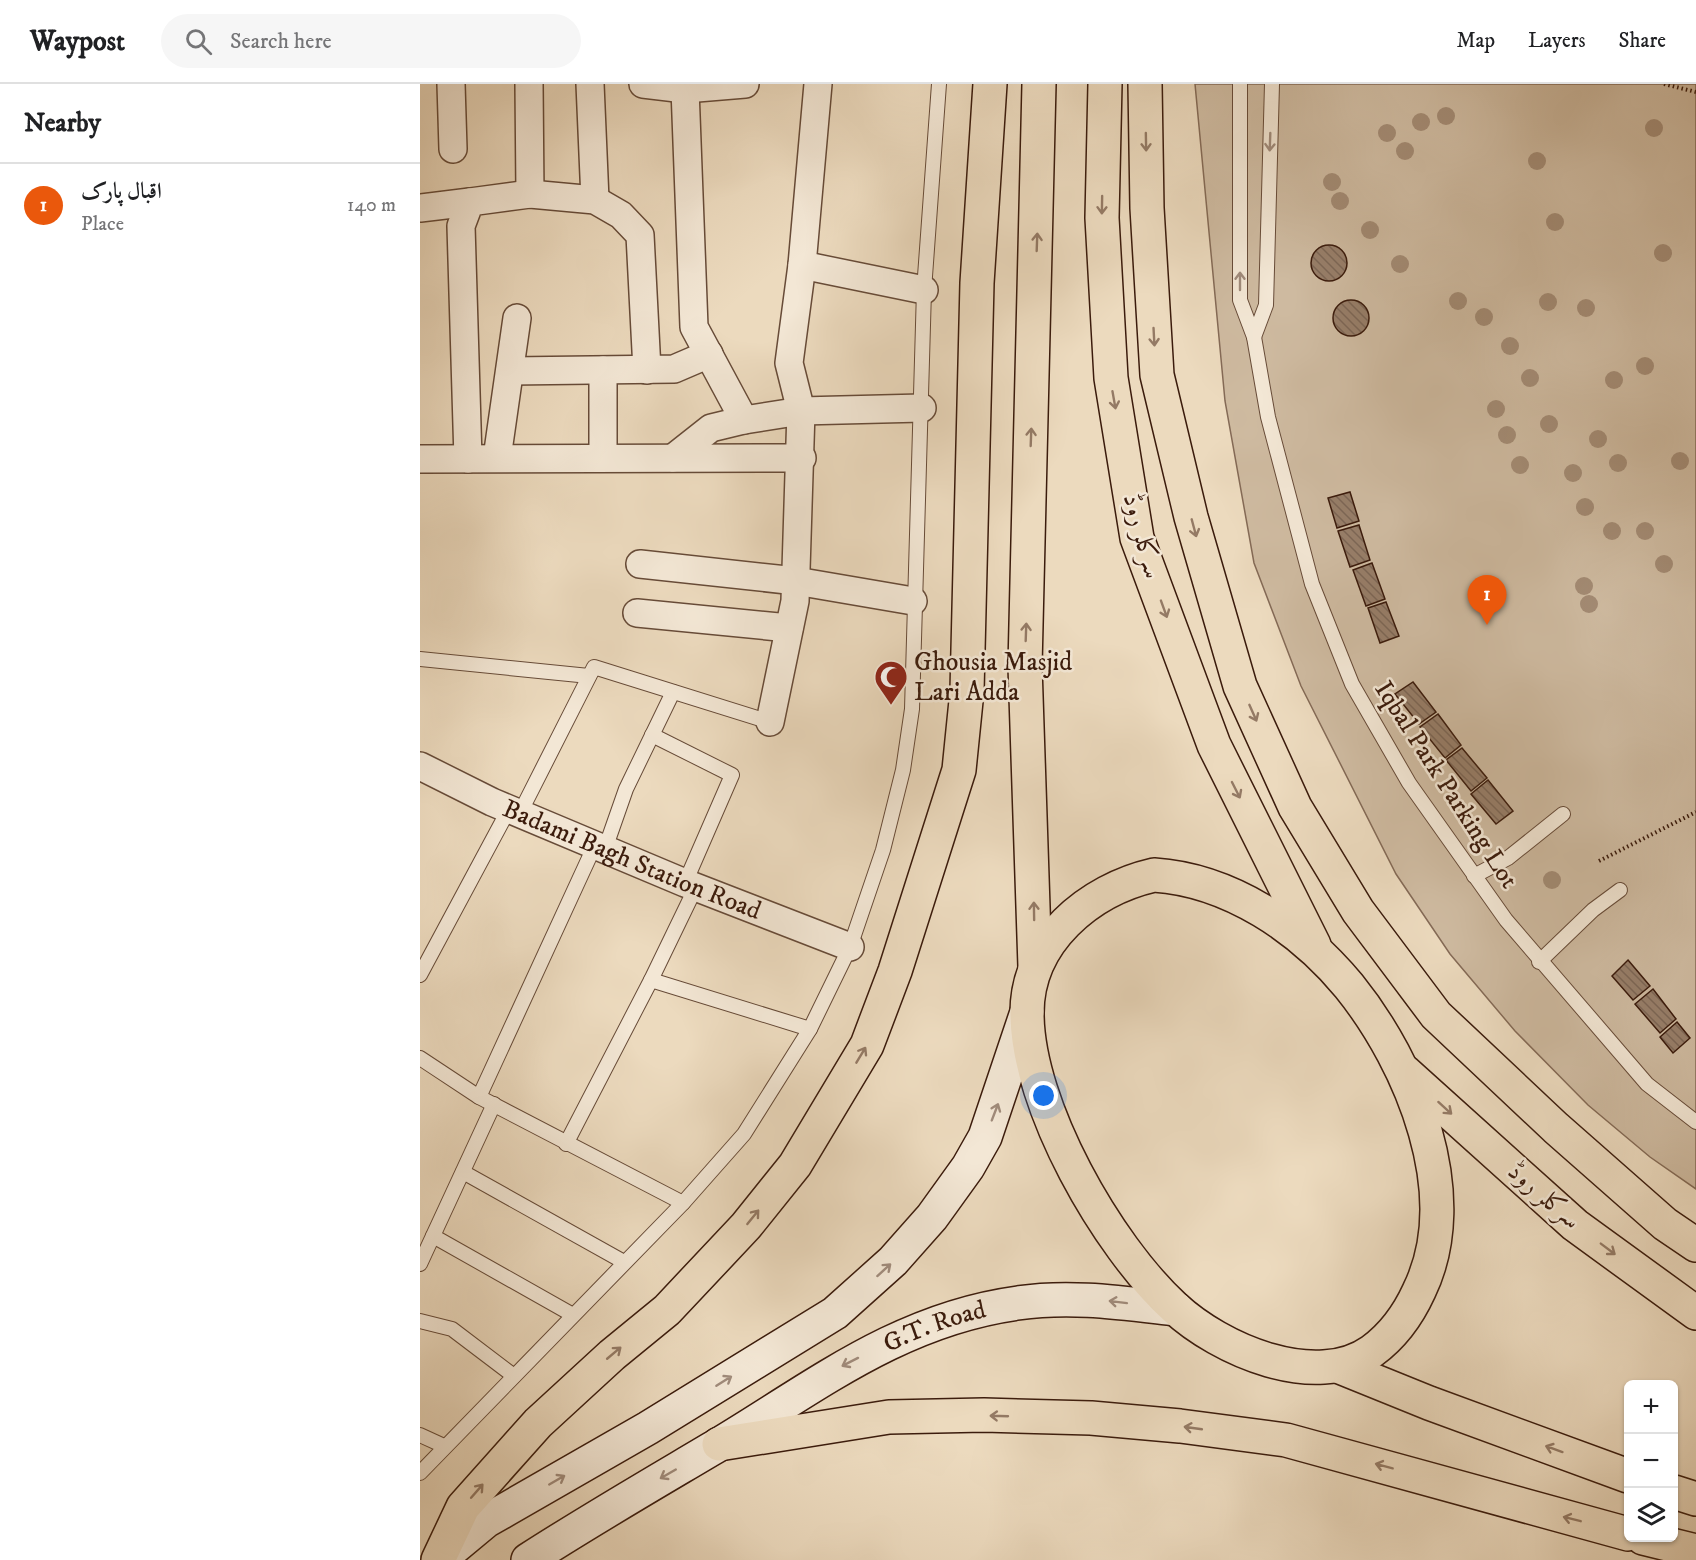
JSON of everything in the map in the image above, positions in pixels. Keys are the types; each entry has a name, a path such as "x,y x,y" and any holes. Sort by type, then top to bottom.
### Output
{"main road":[{"path":"438,1560 464,1507 538,1423 612,1354 667,1310 746,1226 795,1165 867,1045 891,982 960,770 967,681 977,283 990,84"},
{"path":"438,1560 486,1521 648,1428 836,1313 893,1261 932,1218 985,1137 1027,1012 1035,969 1025,666 1039,84"},
{"name":"سرکلر روڈ","path":"1105,84 1102,218 1111,378 1137,538 1214,745 1319,954"},
{"path":"1145,84 1147,208 1157,375 1194,527 1240,686 1295,807 1358,911 1436,1015 1556,1128 1665,1224 1696,1245"},
{"path":"1035,969 1056,932 1076,912 1114,887 1154,875 1180,877 1207,884 1238,898 1288,929 1319,954 1349,987 1388,1043 1401,1069 1432,1158 1437,1193 1436,1234 1432,1259 1407,1316 1386,1341 1368,1354 1340,1367"},
{"path":"1027,1012 1033,1061 1043,1095 1072,1164 1095,1207 1115,1237 1176,1309 1219,1338 1248,1353 1280,1363 1310,1367 1340,1367 1440,1407 1624,1474"},
{"name":"سرکلر روڈ","path":"1401,1069 1575,1225 1696,1313"},
{"name":"G.T. Road","path":"530,1560 832,1371 892,1340 947,1319 1018,1303 1088,1299 1176,1309"},
{"path":"718,1444 890,1417 984,1415 1180,1426 1286,1440 1624,1533"},
{"path":"1678,1492 1696,1499"},
{"path":"1659,1542 1696,1551"}],"street":[{"path":"451,84 453,149"},
{"path":"529,84 530,194"},
{"path":"590,84 595,200"},
{"path":"643,84 685,89 745,84"},
{"path":"770,722 796,581 802,458 801,411 789,363 802,265 818,84"},
{"path":"685,89 694,327 744,420"},
{"path":"420,208 530,194 595,200 621,214 640,235 647,370"},
{"path":"468,459 464,249 461,226 470,202"},
{"path":"802,265 924,290"},
{"path":"497,458 517,318"},
{"path":"510,371 674,369 709,354"},
{"path":"603,370 603,459"},
{"path":"673,458 711,428 744,420 801,411 922,408"},
{"path":"420,459 802,458"},
{"path":"640,564 796,581 913,601"},
{"path":"637,613 789,628"},
{"name":"Badami Bagh Station Road","path":"422,774 691,885 849,947"}],"lane":[{"path":"420,1473 683,1203 744,1134 810,1029 849,947 883,850 903,770 912,709 913,601 922,408 924,290 939,84"},
{"name":"Iqbal Park Parking Lot","path":"1240,84 1240,300 1254,338 1268,417 1312,584 1352,684 1409,783 1474,876 1539,962 1647,1084 1696,1122"},
{"path":"1254,338 1266,305 1272,84"},
{"path":"420,659 589,676"},
{"path":"420,975 515,811 594,667 770,722"},
{"path":"479,1097 673,692"},
{"path":"566,1144 651,980 691,885 732,774 652,735"},
{"path":"1474,876 1508,858 1563,814"},
{"path":"1539,962 1593,910 1620,890"},
{"path":"651,980 810,1029"},
{"path":"420,1058 479,1097 683,1203"},
{"path":"420,1264 494,1104"},
{"path":"462,1172 624,1262"},
{"path":"433,1236 573,1314"},
{"path":"420,1321 452,1329 514,1376"},
{"path":"420,1435 444,1446"}],"path":[{"path":"1664,84 1696,92"},
{"path":"1599,861 1696,812"}],"shaded area":[{"path":"1195,84 1696,84 1696,1189 1650,1157 1588,1105 1515,1031 1450,954 1396,874 1301,686 1254,563 1225,401"}],"building":[{"path":"1329,245 1342,250 1347,263 1342,276 1329,281 1316,276 1311,263 1316,250"},
{"path":"1351,300 1364,305 1369,318 1364,331 1351,336 1338,331 1333,318 1338,305"},
{"path":"1350,492 1359,521 1337,528 1328,498"},
{"path":"1359,525 1370,560 1350,567 1338,531"},
{"path":"1372,563 1385,599 1366,606 1353,570"},
{"path":"1386,602 1399,636 1380,643 1368,608"},
{"path":"1413,682 1436,712 1419,724 1395,694"},
{"path":"1438,714 1461,745 1445,758 1420,727"},
{"path":"1462,748 1487,778 1471,791 1446,760"},
{"path":"1488,780 1513,811 1496,824 1471,794"},
{"path":"1628,960 1650,986 1633,1000 1612,976"},
{"path":"1653,989 1676,1019 1660,1033 1635,1004"},
{"path":"1677,1022 1690,1038 1673,1053 1660,1037"}],"place":[{"name":"اقبال پارک","path":"1487,625"},
{"name":"Ghousia Masjid Lari Adda","path":"891,706"}]}
